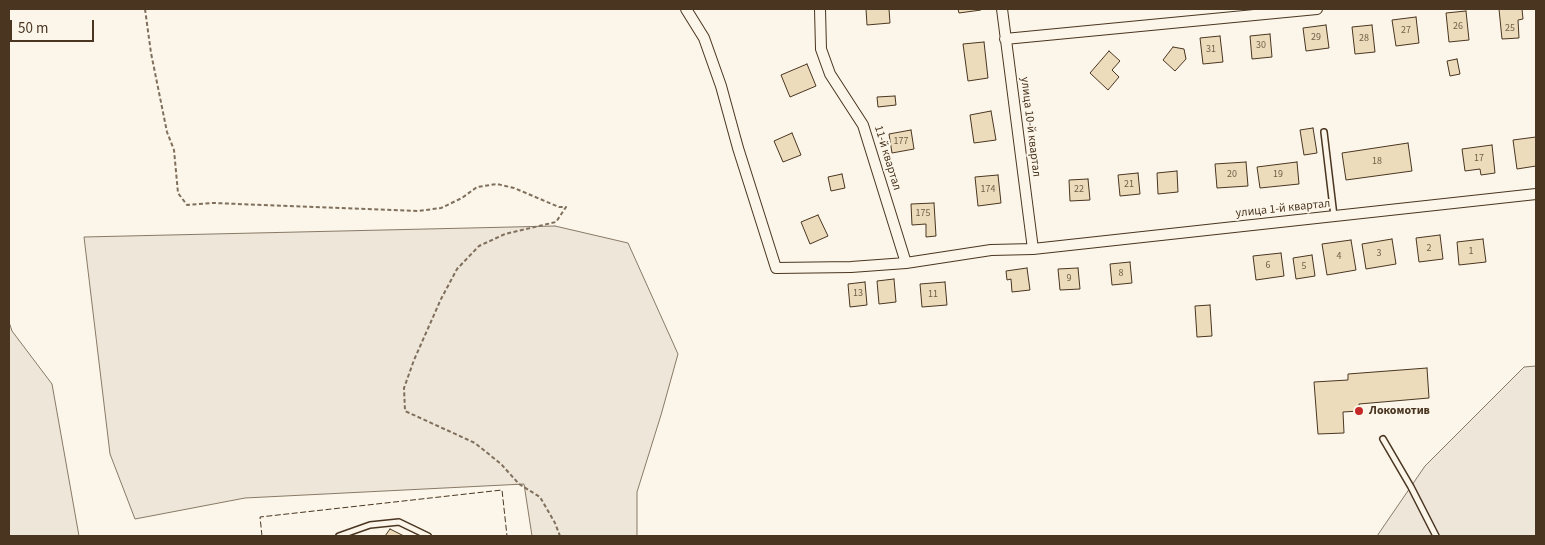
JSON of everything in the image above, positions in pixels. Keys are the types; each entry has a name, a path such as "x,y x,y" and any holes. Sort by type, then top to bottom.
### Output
{"street":[{"name":"улица 1-й квартал","path":"686,9 704,38 721,86 751,192 776,268 851,267 906,263 991,250 1033,249 1536,194"},
{"name":"11-й квартал","path":"820,9 821,49 830,74 863,125 906,263"},
{"name":"улица 10-й квартал","path":"1002,9 1033,249"},
{"path":"1006,39 1317,9"}],"lane":[{"path":"1324,132 1334,216"},
{"path":"1383,439 1411,487 1436,536"},
{"path":"343,536 370,525 399,522 428,536"}],"path":[{"path":"144,9 152,62 167,132 174,150 178,193 188,204 213,203 418,211 441,208 462,198 477,187 497,184 514,188 559,207 566,207 556,222 505,234 479,246 457,269 441,299 414,360 404,388 405,411 475,443 501,464 519,484 540,497 560,536"}],"shaded area":[{"path":"555,226 628,243 678,354 637,492 637,536 532,536 524,484 245,498 135,519 110,454 84,237"},
{"path":"9,322 12,331 52,384 79,536 9,536"},
{"path":"1536,366 1536,536 1377,536 1425,466 1524,367"}],"building":[{"path":"866,9 889,9 890,23 867,25"},
{"path":"958,9 980,9 981,10 959,13"},
{"path":"1499,9 1522,9 1523,19 1518,20 1519,38 1502,39"},
{"path":"1466,11 1469,40 1449,42 1446,13"},
{"path":"1416,17 1419,43 1396,46 1392,20"},
{"path":"1326,25 1329,48 1306,51 1303,28"},
{"path":"1372,25 1375,52 1355,54 1352,27"},
{"path":"1270,34 1272,57 1252,59 1250,36"},
{"path":"1220,36 1223,62 1203,64 1200,38"},
{"path":"984,42 988,78 968,81 963,44"},
{"path":"1173,47 1184,49 1186,59 1175,71 1163,60"},
{"path":"1109,51 1120,61 1112,70 1119,77 1108,90 1090,73"},
{"path":"1457,59 1460,74 1450,76 1447,61"},
{"path":"807,64 816,86 790,97 781,75"},
{"path":"895,96 896,105 878,107 877,97"},
{"path":"991,111 996,140 974,143 970,115"},
{"path":"1313,128 1317,153 1304,155 1300,130"},
{"path":"911,130 914,149 892,153 889,134"},
{"path":"792,133 801,155 783,162 774,141"},
{"path":"1536,137 1536,166 1517,169 1513,140"},
{"path":"1408,143 1412,171 1346,180 1342,153"},
{"path":"1492,145 1495,173 1481,175 1480,169 1465,171 1462,149"},
{"path":"1246,162 1248,186 1217,188 1215,164"},
{"path":"1297,162 1299,184 1260,188 1257,167"},
{"path":"1177,171 1178,192 1158,194 1157,173"},
{"path":"1138,173 1140,194 1120,196 1118,175"},
{"path":"842,174 845,188 831,191 828,177"},
{"path":"998,175 1001,203 978,206 975,177"},
{"path":"1088,179 1090,200 1070,201 1069,180"},
{"path":"934,203 936,236 926,237 926,224 912,225 911,204"},
{"path":"818,215 828,236 810,244 801,222"},
{"path":"1440,235 1443,259 1419,262 1416,238"},
{"path":"1392,239 1396,264 1366,269 1362,244"},
{"path":"1483,239 1486,262 1459,265 1457,242"},
{"path":"1351,240 1356,270 1327,275 1322,244"},
{"path":"1281,253 1284,276 1256,280 1253,256"},
{"path":"1312,255 1315,276 1296,279 1293,258"},
{"path":"1130,262 1132,283 1112,285 1110,264"},
{"path":"1027,268 1030,290 1012,292 1011,279 1007,280 1006,271"},
{"path":"1078,268 1080,289 1060,290 1058,269"},
{"path":"894,279 896,302 879,304 877,281"},
{"path":"865,282 867,305 850,307 848,284"},
{"path":"945,282 947,305 922,307 920,284"},
{"path":"1210,305 1212,336 1197,337 1195,306"},
{"path":"1427,368 1429,398 1359,404 1359,411 1343,412 1344,433 1318,434 1314,382 1348,380 1348,374"},
{"path":"390,529 404,536 385,536"}],"fence":[{"path":"262,536 260,517 502,490 507,536"}],"place":[{"name":"Локомотив","path":"1359,411"}]}
